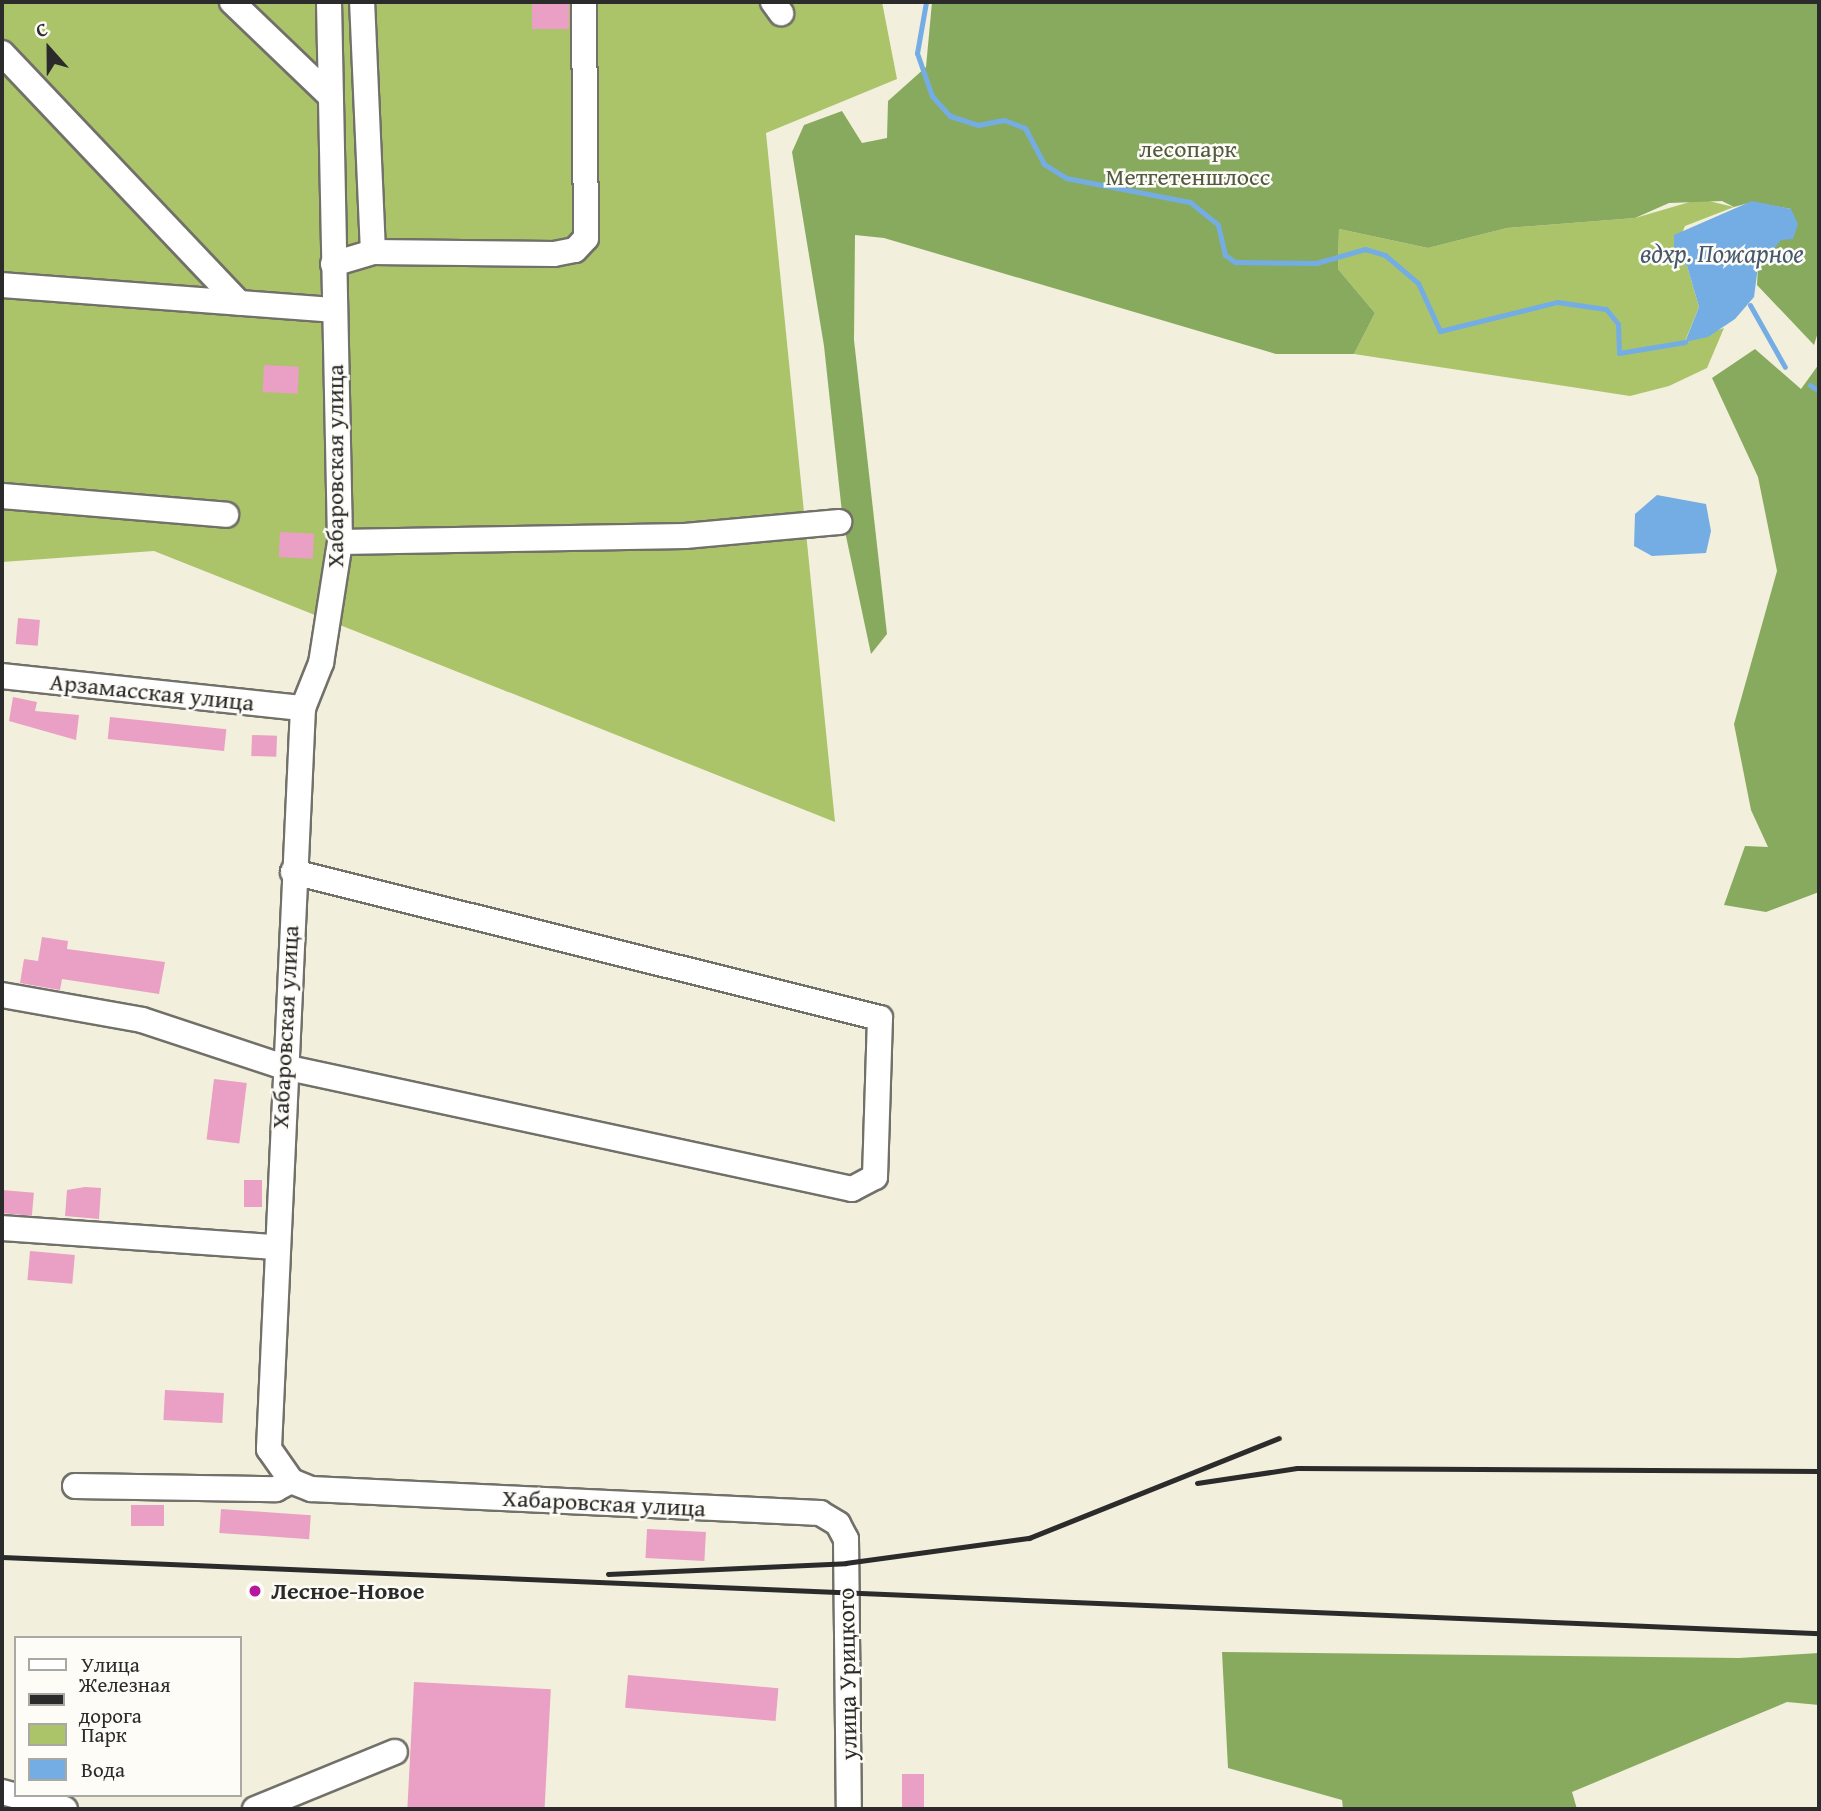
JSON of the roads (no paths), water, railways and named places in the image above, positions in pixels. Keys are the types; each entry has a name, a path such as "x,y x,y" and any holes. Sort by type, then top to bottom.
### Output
{"street":[{"path":"232,2 330,96"},
{"name":"Хабаровская улица","path":"329,2 340,542 321,663 303,708 274,1247 266,1426 269,1449 291,1481 311,1489 820,1513 838,1524 846,1539"},
{"path":"362,2 373,252"},
{"path":"333,264 373,252 554,254 575,250 586,238 584,2"},
{"path":"2,53 239,303"},
{"path":"2,285 334,310"},
{"path":"2,496 226,515"},
{"path":"340,542 685,536 839,522"},
{"name":"Арзамасская улица","path":"2,676 303,708"},
{"path":"2,995 142,1020 284,1067 852,1189 875,1177 880,1018 293,872"},
{"path":"2,1228 274,1247"},
{"path":"75,1486 276,1489 291,1481"},
{"name":"улица Урицкого","path":"846,1539 849,1809"},
{"path":"255,1809 395,1752"},
{"path":"21,1797 65,1809"}],"water":[{"name":"вдхр. Пожарное","path":"1752,201 1791,209 1798,224 1793,239 1781,240 1758,267 1754,297 1735,319 1708,337 1685,342 1699,307 1687,266 1674,253 1674,235"},
{"path":"1657,495 1706,504 1711,531 1706,553 1652,556 1634,546 1635,514"}],"waterway":[{"path":"926,2 917,53 932,96 950,116 978,125 1004,120 1025,128 1044,164 1066,178 1190,202 1218,225 1225,255 1235,262 1316,263 1365,249 1385,255 1418,283 1440,331 1557,302 1606,309 1618,324 1619,353 1685,342"},
{"path":"1750,305 1785,367"},
{"path":"1810,385 1819,391"}],"railway":[{"path":"608,1574 846,1563 1029,1538 1279,1438"},
{"path":"1197,1483 1297,1468 1819,1471"},
{"path":"2,1557 1819,1633"}],"place":[{"name":"Лесное-Новое","path":"255,1591"}],"park label":[{"name":"лесопарк Метгетеншлосс","path":"1188,163"}]}
